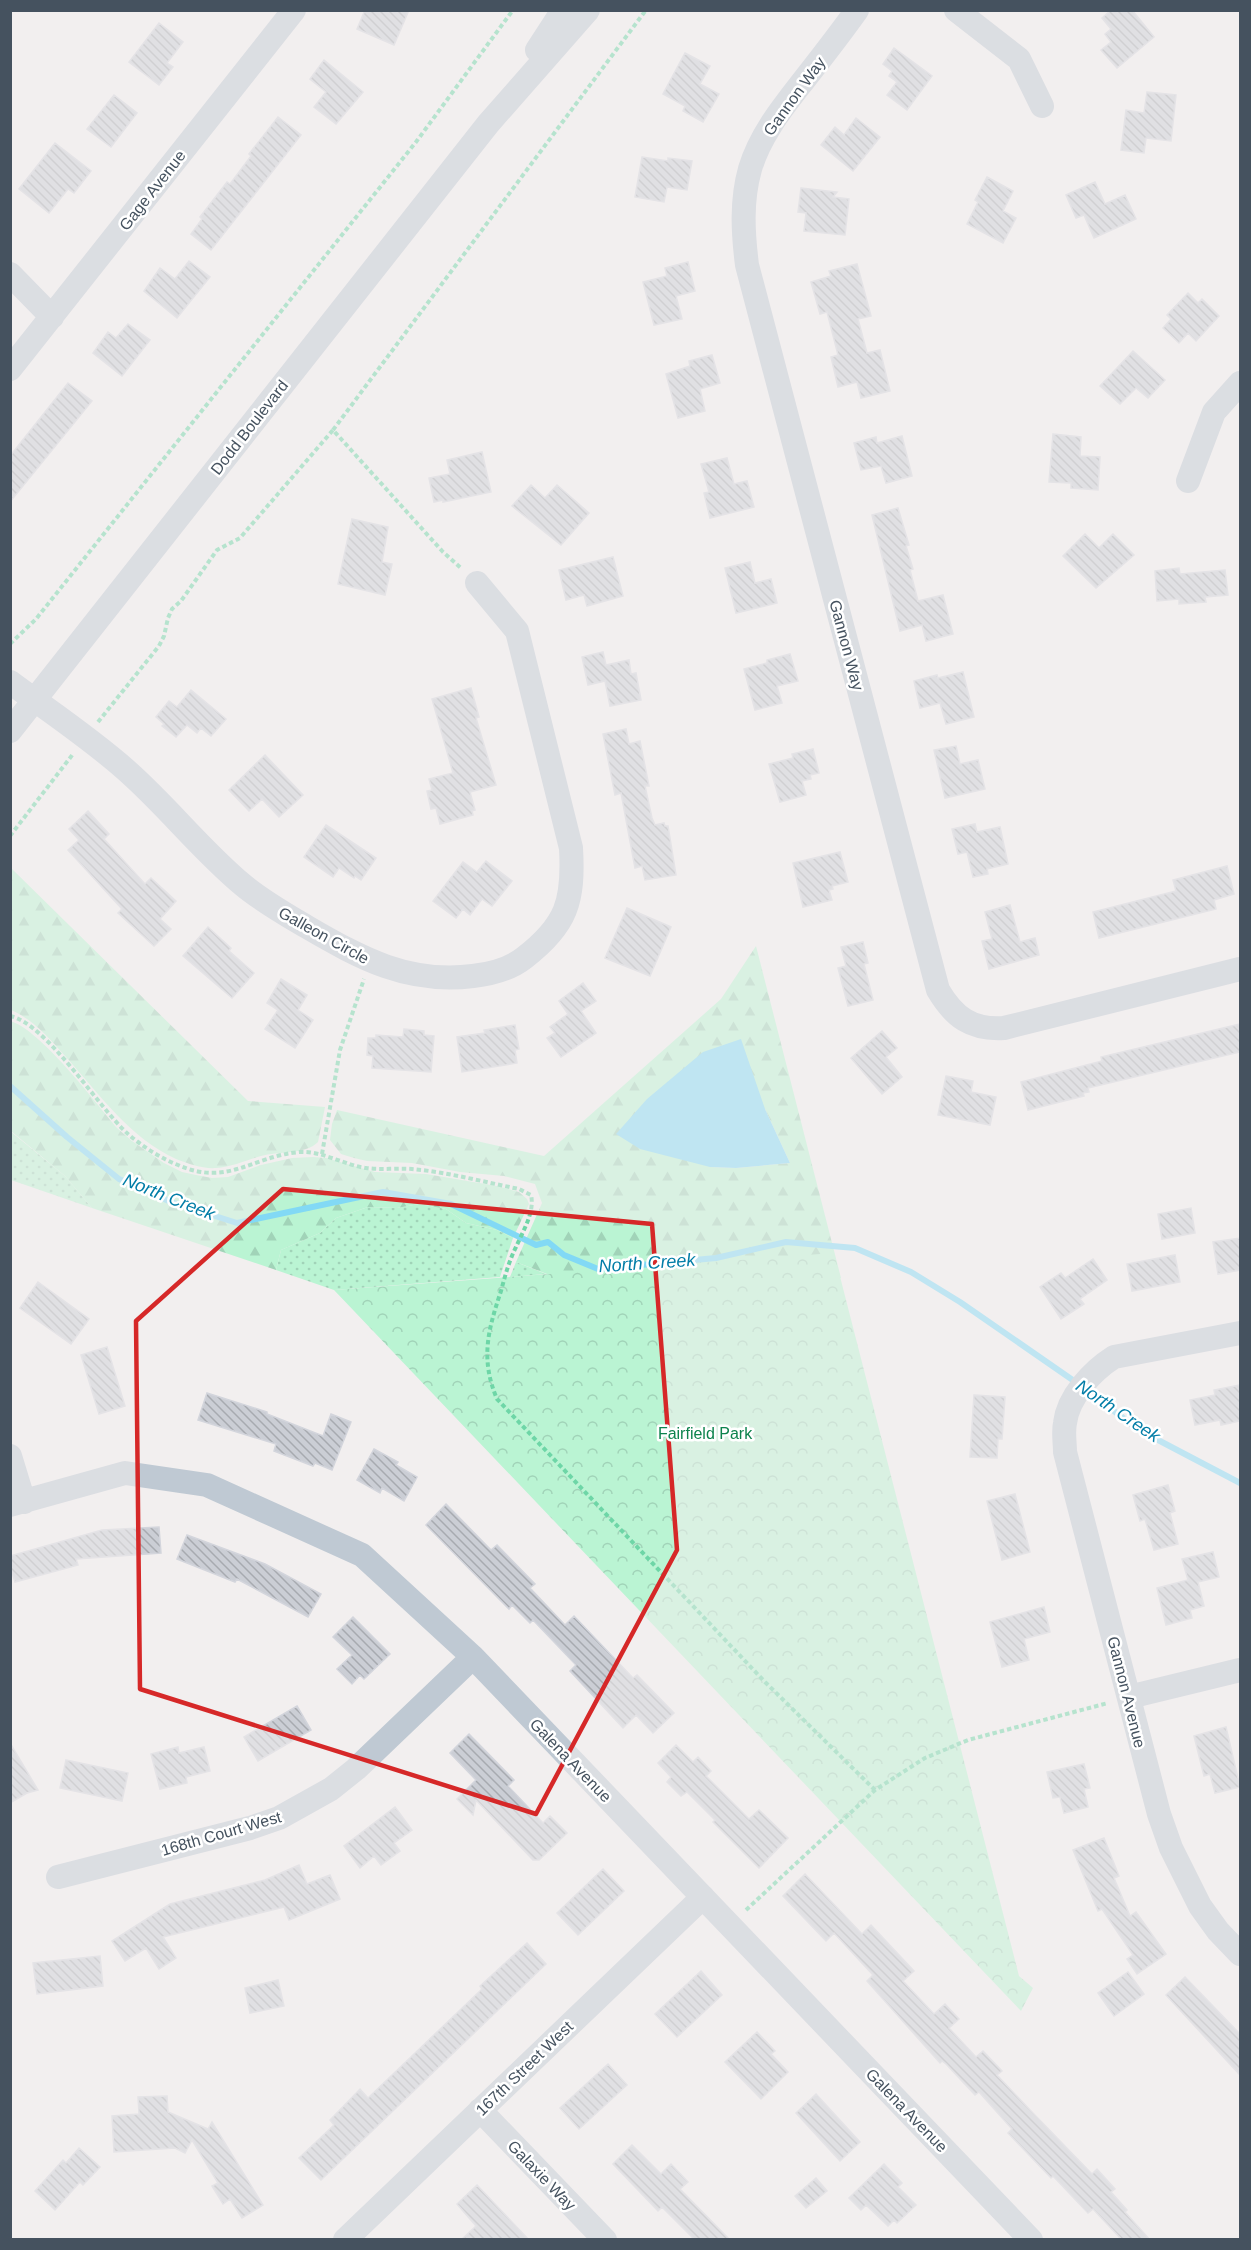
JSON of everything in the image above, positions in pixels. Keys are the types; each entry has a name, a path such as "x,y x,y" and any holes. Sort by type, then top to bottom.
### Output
{"street":[{"name":"Gage Avenue","path":"10,369 294,10"},
{"name":"Dodd Boulevard","path":"488,124 563,10"},
{"name":"Dodd Boulevard","path":"10,731 488,124 588,10"},
{"name":"Gannon Way","path":"857,10 778,114 762,139 750,169 744,202 743,232 747,265 938,990 946,1004 957,1016 987,1029 1004,1028 1240,969"},
{"path":"956,10 1019,59 1042,106"},
{"path":"10,274 52,317"},
{"path":"1188,481 1214,412 1240,383"},
{"name":"Galleon Circle","path":"10,682 126,770 242,885 278,910 353,954 387,968 421,975 458,978 491,974 517,964 557,927 570,900 573,874 571,848 517,631 477,583"},
{"name":"Gannon Avenue","path":"1240,1333 1114,1357 1097,1368 1077,1394 1068,1410 1065,1424 1065,1452 1159,1814 1171,1848 1200,1906 1218,1931 1240,1954"},
{"path":"10,1456 17,1504"},
{"name":"Galena Avenue","path":"17,1504 125,1473 207,1485 362,1555 473,1657 1031,2240"},
{"name":"168th Court West","path":"58,1877 250,1828 279,1818 305,1805 331,1789 356,1769 473,1657"},
{"path":"1129,1697 1240,1670"},
{"name":"167th Street West","path":"345,2240 703,1898"},
{"name":"Galaxie Way","path":"480,2110 604,2240"}],"path":[{"path":"10,644 36,619 417,142 513,10"},
{"path":"10,836 159,646 172,609 182,601 217,550 240,537 333,430 646,10"},
{"path":"333,430 443,552 477,583"},
{"path":"322,1154 340,1050 369,961"},
{"path":"10,1016 19,1018 53,1047 127,1133 152,1152 201,1173 219,1174 302,1152 322,1154 366,1168 414,1170 519,1189 531,1195 533,1203 530,1214 511,1258 489,1330 490,1382 497,1399 765,1682 875,1790"},
{"path":"729,1925 875,1790 925,1758 968,1740 1129,1697"}],"highlighted area":[{"path":"283,1189 652,1224 677,1550 536,1814 140,1689 136,1321"}],"green space":[{"path":"11,868 248,1101 325,1107 318,1142 299,1151 268,1154 234,1165 206,1168 176,1159 159,1150 130,1127 47,1036 34,1024 11,1010"},
{"path":"756,946 841,1278 547,1274 516,1262 542,1203 535,1184 504,1176 460,1172 412,1163 367,1161 341,1154 330,1140 337,1110 544,1156 721,999","holes":["765,1109 790,1163 736,1168 710,1167"]},
{"path":"10,1021 36,1037 51,1052 117,1128 164,1163 182,1172 212,1178 228,1177 261,1165 292,1158 326,1158 375,1172 426,1174 497,1186 519,1192 529,1204 513,1238 497,1230 466,1223 446,1209 419,1204 397,1208 368,1207 336,1218 320,1233 281,1250 276,1270 92,1208 65,1176 11,1131"},
{"path":"10,1131 65,1176 92,1208 11,1180"},
{"path":"419,1204 446,1209 466,1223 497,1230 513,1238 500,1277 334,1290 276,1270 281,1250 320,1233 336,1218 368,1207 397,1208"},
{"name":"Fairfield Park","path":"834,1253 1019,1976 1033,1988 1021,2011 334,1290"},
{"path":"516,1262 546,1274 510,1277"}],"water":[{"path":"741,1039 765,1109 790,1163 736,1168 710,1167 640,1149 616,1134 647,1099 703,1052"}],"building":[{"path":"365,10 409,10 394,45 357,29"},
{"path":"1111,10 1132,10 1154,37 1117,68 1101,50 1111,42 1105,34 1111,29 1102,18"},
{"path":"159,23 183,42 167,63 173,67 159,85 129,62"},
{"path":"894,48 932,76 907,110 887,95 897,82 889,76 892,71 883,64"},
{"path":"685,53 710,66 700,84 719,94 703,122 683,111 685,106 663,94"},
{"path":"324,60 363,92 336,124 314,107 326,92 310,79"},
{"path":"1147,92 1176,95 1171,141 1146,138 1144,153 1121,150 1126,110 1144,113"},
{"path":"114,95 137,113 111,147 87,129"},
{"path":"278,117 301,135 211,250 191,234 202,219 200,217 227,182 230,184 251,156 249,154"},
{"path":"856,118 880,137 853,171 821,145 835,127 844,135"},
{"path":"55,143 91,171 74,193 68,189 49,213 19,189"},
{"path":"642,157 668,161 668,158 692,161 687,190 667,187 664,202 635,197"},
{"path":"987,177 1013,191 1003,211 1016,218 1003,243 967,224 978,202 975,200"},
{"path":"1095,182 1105,204 1125,195 1136,219 1094,238 1084,215 1076,218 1066,195"},
{"path":"801,188 837,192 833,197 849,199 845,235 804,231 806,213 798,212"},
{"path":"189,261 210,277 177,318 144,291 160,268 175,279"},
{"path":"688,262 695,291 676,296 682,319 654,325 643,282 667,276 665,268"},
{"path":"857,264 871,316 858,319 867,353 880,350 890,391 861,398 857,382 838,387 831,357 838,355 827,312 820,314 811,282 831,276 829,271"},
{"path":"1188,293 1198,303 1202,299 1219,316 1196,341 1188,333 1179,343 1163,328 1171,319 1167,315"},
{"path":"128,324 150,340 122,376 93,353 108,332 116,338"},
{"path":"1133,351 1165,380 1148,398 1136,388 1120,404 1100,386"},
{"path":"712,355 720,383 700,389 705,411 678,418 666,374 690,366 689,361"},
{"path":"68,383 92,401 10,502 10,456"},
{"path":"1053,434 1081,437 1080,456 1100,457 1098,490 1071,488 1071,483 1049,482"},
{"path":"902,436 912,476 886,483 881,466 861,470 854,443 876,437 877,443"},
{"path":"482,452 491,492 434,502 429,478 450,474 447,460"},
{"path":"727,458 734,484 747,481 754,507 710,518 704,493 709,492 701,464"},
{"path":"531,485 545,498 557,485 589,513 561,545 512,506"},
{"path":"898,508 909,545 906,546 913,569 910,570 918,601 943,595 953,634 926,641 922,625 900,631 872,515"},
{"path":"352,519 388,527 382,562 392,564 385,595 338,584"},
{"path":"1085,534 1099,548 1113,534 1134,555 1096,588 1063,556"},
{"path":"613,557 623,596 587,606 584,595 566,600 559,570"},
{"path":"750,562 755,583 771,579 777,603 736,613 725,568"},
{"path":"1179,568 1180,574 1225,570 1228,595 1205,597 1206,602 1179,604 1179,599 1157,601 1155,571"},
{"path":"603,652 606,665 629,660 631,674 636,673 641,700 610,706 605,681 588,685 582,657"},
{"path":"790,654 798,681 777,686 782,703 755,710 744,669"},
{"path":"963,672 974,717 946,724 940,703 920,708 914,681"},
{"path":"471,688 479,717 476,718 496,785 470,792 475,810 472,811 473,815 440,824 436,808 431,809 427,791 432,790 429,779 453,773 432,699"},
{"path":"191,690 226,719 211,736 201,728 197,733 187,725 176,737 162,726 164,724 156,717 169,701 177,707"},
{"path":"626,729 629,744 640,741 649,786 645,786 652,818 655,825 664,823 668,826 676,875 645,880 642,866 635,868 621,793 615,795 603,734"},
{"path":"956,746 960,764 978,760 985,789 945,798 934,750"},
{"path":"813,749 819,773 810,775 811,779 802,781 806,795 780,802 769,764 793,758 792,754"},
{"path":"265,755 303,795 279,817 262,799 249,811 229,790"},
{"path":"88,811 109,834 104,839 145,884 151,878 176,901 160,919 171,929 154,946 118,913 122,909 68,850 79,840 69,829"},
{"path":"975,824 977,832 1000,827 1008,864 987,869 988,874 973,877 967,852 958,854 952,829"},
{"path":"326,825 376,858 361,880 339,868 333,877 304,857"},
{"path":"840,852 848,882 832,886 833,889 829,890 832,900 803,907 793,863"},
{"path":"486,861 512,881 492,906 482,899 470,915 463,909 456,918 433,901 463,862 477,872"},
{"path":"1227,866 1234,894 1214,900 1216,909 1099,938 1093,912 1176,891 1173,880"},
{"path":"1010,905 1020,942 1035,938 1039,955 989,969 982,941 992,939 985,912"},
{"path":"627,908 671,927 650,976 605,958"},
{"path":"208,927 231,948 229,951 254,973 232,998 183,956"},
{"path":"863,942 868,963 864,964 873,1000 848,1006 838,968 846,966 841,947"},
{"path":"281,979 307,995 298,1010 313,1020 295,1048 265,1029 278,1010 267,1003"},
{"path":"583,983 596,1001 581,1011 596,1033 561,1057 547,1038 555,1033 550,1027 568,1014 559,1001"},
{"path":"1240,1024 1240,1052 1088,1088 1089,1092 1083,1093 1084,1096 1028,1110 1021,1082 1102,1061 1101,1057"},
{"path":"515,1025 519,1049 515,1050 517,1063 462,1072 457,1037"},
{"path":"404,1029 424,1031 424,1035 434,1036 431,1072 372,1068 373,1056 367,1055 368,1038 376,1038 376,1035 403,1037"},
{"path":"882,1031 897,1048 886,1057 902,1077 882,1094 851,1058"},
{"path":"946,1076 973,1081 971,1092 996,1097 990,1125 938,1115"},
{"path":"1191,1208 1195,1233 1162,1239 1158,1214"},
{"path":"1240,1238 1240,1270 1218,1274 1213,1242"},
{"path":"1175,1255 1180,1282 1132,1291 1127,1264"},
{"path":"1093,1259 1107,1280 1080,1299 1084,1304 1061,1319 1040,1287 1061,1273 1065,1278"},
{"path":"38,1282 89,1319 71,1344 20,1308"},
{"path":"107,1347 125,1406 99,1414 81,1355"},
{"path":"1240,1385 1240,1421 1221,1425 1220,1420 1195,1425 1190,1400 1215,1395 1214,1390"},
{"path":"207,1393 267,1412 267,1414 323,1436 331,1414 351,1422 332,1470 315,1463 313,1466 274,1451 276,1444 198,1420"},
{"path":"974,1395 1005,1397 1002,1439 998,1439 997,1458 970,1457"},
{"path":"374,1449 398,1462 396,1465 417,1477 404,1501 382,1488 380,1493 357,1480"},
{"path":"1168,1485 1175,1511 1170,1513 1178,1544 1154,1550 1145,1519 1140,1521 1133,1495"},
{"path":"1015,1494 1030,1552 1002,1560 987,1501"},
{"path":"446,1504 491,1550 497,1545 535,1584 530,1588 565,1625 574,1616 633,1678 637,1675 674,1713 653,1733 636,1715 623,1728 570,1671 576,1665 533,1620 530,1623 512,1605 509,1609 426,1525"},
{"path":"159,1527 161,1553 76,1559 78,1565 15,1582 10,1566 10,1556 102,1530"},
{"path":"187,1535 265,1564 321,1594 308,1617 237,1579 235,1582 177,1559"},
{"path":"1213,1552 1219,1577 1198,1582 1204,1606 1190,1610 1192,1618 1166,1625 1157,1588 1188,1580 1182,1559"},
{"path":"1044,1607 1050,1632 1024,1639 1029,1660 1002,1667 990,1622"},
{"path":"353,1617 390,1654 364,1679 360,1675 352,1684 337,1669 352,1655 333,1637"},
{"path":"297,1706 311,1730 258,1761 244,1737"},
{"path":"1226,1727 1240,1787 1215,1793 1210,1774 1204,1776 1194,1736"},
{"path":"469,1734 514,1780 508,1786 543,1823 550,1816 567,1833 539,1860 533,1860 476,1800 473,1815 457,1799 476,1780 450,1753"},
{"path":"10,1743 38,1790 27,1793 10,1803"},
{"path":"676,1745 693,1762 698,1757 711,1771 706,1776 749,1819 759,1810 788,1838 759,1868 687,1792 681,1796 667,1782 671,1777 658,1763"},
{"path":"178,1747 179,1753 204,1747 210,1771 186,1777 187,1783 160,1789 151,1754"},
{"path":"66,1760 128,1773 122,1801 60,1788"},
{"path":"1084,1764 1090,1788 1084,1789 1088,1807 1064,1813 1060,1797 1053,1798 1047,1772"},
{"path":"395,1807 412,1830 394,1843 400,1851 381,1865 374,1856 360,1868 344,1846"},
{"path":"1104,1838 1119,1876 1114,1878 1130,1916 1136,1912 1166,1954 1137,1974 1127,1959 1133,1955 1102,1909 1098,1911 1073,1850"},
{"path":"299,1865 307,1884 330,1875 340,1899 289,1920 284,1907 163,1937 176,1958 159,1969 146,1948 125,1961 112,1941 170,1904 265,1880"},
{"path":"603,1869 624,1891 578,1935 557,1913"},
{"path":"805,1874 862,1934 871,1925 914,1971 903,1981 934,2014 945,2004 959,2019 949,2028 976,2057 983,2051 1002,2071 997,2075 1092,2174 1097,2169 1115,2189 1111,2192 1127,2210 1125,2212 1150,2240 1122,2240 1093,2209 1088,2213 1008,2133 1012,2129 979,2092 975,2095 946,2064 942,2061 940,2063 867,1981 873,1975 834,1933 826,1941 783,1896"},
{"path":"527,1943 546,1964 321,2180 299,2158 334,2125 330,2120 360,2089 368,2098 482,1989 480,1986"},
{"path":"100,1956 103,1986 37,1994 33,1963"},
{"path":"701,1971 722,1995 677,2037 655,2014"},
{"path":"1128,1972 1144,1994 1114,2016 1098,1993"},
{"path":"1185,1977 1240,2034 1240,2075 1166,1995"},
{"path":"278,1980 284,2006 250,2013 245,1988"},
{"path":"757,2032 775,2051 771,2054 788,2072 761,2099 725,2062"},
{"path":"608,2064 627,2085 579,2129 560,2108"},
{"path":"816,2094 860,2142 840,2161 796,2113"},
{"path":"167,2096 168,2112 208,2129 212,2122 263,2205 242,2218 230,2199 223,2204 212,2186 218,2183 192,2140 185,2153 175,2148 114,2152 112,2116 139,2114 138,2097"},
{"path":"632,2145 661,2174 671,2164 688,2182 680,2189 730,2240 695,2240 662,2207 658,2211 613,2164"},
{"path":"79,2148 100,2167 83,2185 80,2182 55,2210 35,2191 63,2160 66,2163"},
{"path":"884,2164 902,2183 898,2187 916,2205 897,2223 894,2220 888,2226 866,2205 861,2210 849,2198"},
{"path":"816,2178 827,2191 806,2208 795,2196"},
{"path":"477,2185 529,2240 461,2240 476,2226 457,2204"}],"waterway":[{"name":"North Creek","path":"10,1086 67,1137 119,1179 171,1202 237,1223 383,1192 451,1204 536,1245 548,1242 564,1255 598,1269 716,1258 786,1242 855,1248 911,1272 960,1302 1077,1383"},
{"name":"North Creek","path":"1085,1389 1139,1430 1240,1483"}]}
